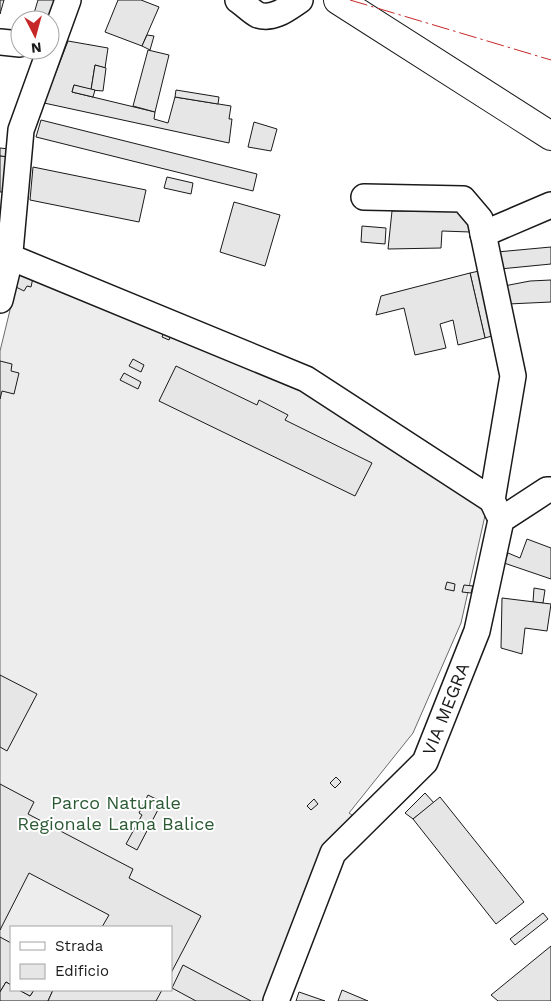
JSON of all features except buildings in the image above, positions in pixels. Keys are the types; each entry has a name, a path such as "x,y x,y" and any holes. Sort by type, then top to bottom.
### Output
{"main road":[{"path":"338,0 551,136"}],"street":[{"path":"60,22 68,0"},
{"path":"238,0 258,15 271,16 284,12 300,0"},
{"path":"0,300 10,257 21,130 46,60"},
{"name":"VIA MEGRA","path":"276,1001 333,853 425,762 476,631 496,510 514,376 480,219 463,199 364,197"},
{"path":"483,234 551,205"},
{"path":"10,257 306,380 496,510 551,490"}],"shaded area":[{"path":"20,269 299,387 486,511 461,623 413,733 349,813 352,815 281,1001 0,1001 0,351"}],"power":[{"path":"350,0 551,60"}],"park label":[{"name":"Parco Naturale Regionale Lama Balice","path":"116,813"}]}
